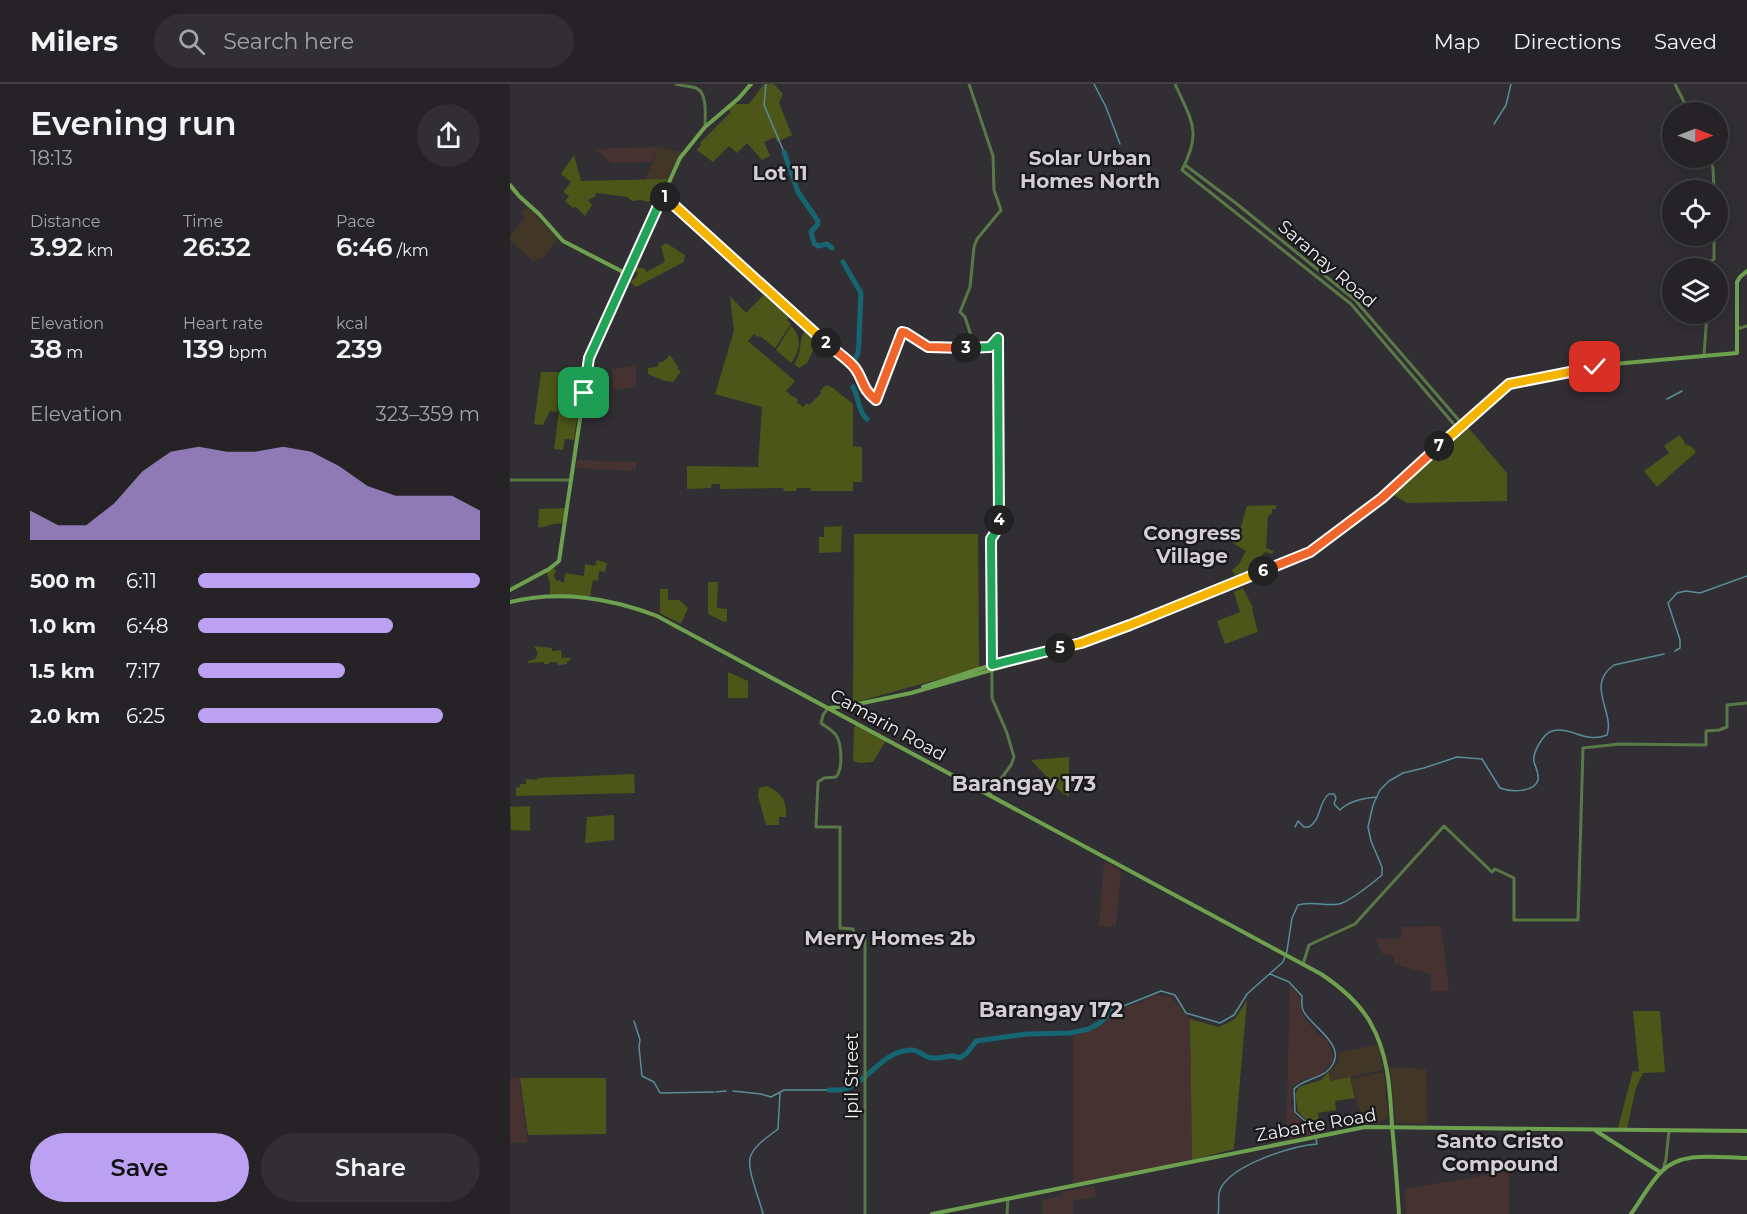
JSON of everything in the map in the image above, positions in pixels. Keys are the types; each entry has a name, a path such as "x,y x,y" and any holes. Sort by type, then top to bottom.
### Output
{"main road":[{"path":"510,590 559,561 588,361 680,158 705,127 739,98 751,84"},
{"path":"510,184 563,241 627,274"},
{"path":"829,708 908,693 992,667 1072,646 1310,552 1382,498 1509,384 1611,364 1737,353 1737,282 1747,271"},
{"name":"Camarin Road","path":"510,602 537,597 574,597 601,600 646,612 829,708 1303,964 1335,984 1366,1016 1379,1041 1390,1086 1399,1214"},
{"path":"846,718 848,706"},
{"name":"Zabarte Road","path":"932,1214 1355,1128 1392,1126 1595,1131 1747,1131"},
{"path":"1595,1131 1662,1171"},
{"path":"1631,1214 1662,1171 1678,1161 1694,1158 1747,1158"}],"street":[{"path":"676,84 697,88 702,92 705,127"},
{"path":"969,84 993,156 994,190 1001,210 977,239 970,286 960,312 965,317 975,348"},
{"path":"1175,84 1194,129 1193,144 1184,165"},
{"path":"1675,84 1684,102"},
{"name":"Saranay Road","path":"1458,429 1351,304 1182,170 1184,165 1237,204 1355,300 1463,424"},
{"path":"663,195 855,367 862,385 876,400 902,332 928,347 990,347 998,338 999,519 998,528 991,539 992,701 1014,757 1011,765 989,795"},
{"path":"1704,355 1706,324"},
{"path":"1737,329 1747,326"},
{"path":"1449,420 1454,415"},
{"path":"510,480 572,480"},
{"path":"1303,964 1309,945 1355,924 1444,826 1493,870 1511,876 1514,881 1514,920 1578,920 1581,758 1585,747 1618,744 1706,745 1706,731 1727,727 1727,705 1747,703"},
{"name":"Ipil Street","path":"829,708 823,715 821,723 834,733 839,741 839,771 836,777 822,779 817,785 816,827 840,827 840,928 852,928 855,937 865,937 865,1214"},
{"path":"1662,1171 1666,1159 1669,1130"},
{"path":"1666,1159 1669,1166"},
{"path":"1008,1199 1008,1214"}],"shaded area":[{"path":"659,147 682,152 667,179 645,180"},
{"path":"659,147 651,162 611,163 596,149"},
{"path":"527,206 558,239 543,258 533,261 510,240 510,236 525,217 521,213"},
{"path":"636,365 636,387 613,390 613,369"},
{"path":"577,460 636,462 636,471 576,468"},
{"path":"1104,861 1121,871 1116,927 1099,926"},
{"path":"1441,926 1449,991 1431,991 1431,974 1394,964 1394,956 1381,953 1376,939 1401,938 1402,927"},
{"path":"1290,984 1300,998 1302,1014 1316,1032 1327,1040 1333,1061 1318,1076 1303,1080 1292,1087 1291,1104 1295,1115 1313,1134 1286,1140"},
{"path":"1154,995 1171,997 1190,1019 1192,1160 1073,1184 1073,1034 1094,1029 1113,1011"},
{"path":"1378,1044 1383,1070 1330,1081 1329,1072 1339,1062 1338,1053"},
{"path":"1390,1067 1426,1069 1427,1124 1396,1123"},
{"path":"1384,1072 1388,1117 1379,1123 1363,1124 1351,1079"},
{"path":"519,1077 528,1143 510,1143 510,1079"},
{"path":"1509,1171 1509,1214 1406,1214 1405,1189"},
{"path":"1094,1186 1096,1197 1073,1200 1073,1214 1042,1214 1042,1200 1061,1196 1062,1192"}],"green space":[{"path":"764,84 774,84 783,94 779,103 792,135 777,142 775,137 764,142 770,156 762,160 747,143 737,153 729,146 713,162 697,150 700,143 731,112 727,108 733,104 749,104"},
{"path":"574,155 581,181 667,179 660,196 648,202 596,193 595,197 588,200 592,205 585,216 565,201 569,196 563,192 571,182 561,174"},
{"path":"666,243 685,255 684,262 636,287 630,282 638,273 635,271 637,267 645,269 646,272 665,262 661,246"},
{"path":"767,291 797,318 791,315 787,320 791,324 775,348 754,334 748,341 795,381 786,391 794,396 803,407 807,403 809,405 826,385 853,404 853,446 862,447 862,482 853,482 853,491 811,491 810,488 797,488 796,491 784,491 783,488 720,489 720,484 712,484 711,488 687,489 687,466 758,467 762,407 715,394 734,331 730,296 746,313"},
{"path":"791,326 797,335 799,344 791,363 776,350"},
{"path":"805,331 817,343 807,363 799,368 794,364 799,355"},
{"path":"670,355 677,369 681,371 673,382 648,374 648,368 657,367 659,362 663,362"},
{"path":"541,372 561,372 557,412 550,411 543,425 534,424"},
{"path":"560,401 579,402 574,440 565,439 563,450 554,449"},
{"path":"1466,425 1507,473 1507,501 1407,503 1392,494"},
{"path":"1680,435 1686,445 1691,446 1696,452 1657,487 1644,471 1669,453 1664,446"},
{"path":"1276,505 1276,509 1272,509 1272,514 1268,516 1266,548 1274,551 1272,554 1265,552 1259,559 1262,565 1235,576 1232,570 1239,564 1246,551 1233,543 1239,533 1247,506"},
{"path":"566,508 564,523 540,528 538,526 539,509"},
{"path":"842,526 841,552 819,553 819,537 824,537 824,527"},
{"path":"854,534 978,534 979,668 853,703"},
{"path":"597,560 607,563 605,572 599,571 598,581 593,580 590,596 550,595 550,583 546,571 553,567 556,571 554,575 556,581 564,582 565,573 584,576 585,564 595,566"},
{"path":"708,582 718,582 717,608 727,609 727,621 724,622 708,614"},
{"path":"1243,588 1253,608 1258,632 1225,644 1217,621 1240,612 1234,592"},
{"path":"660,589 668,589 668,600 679,600 688,608 681,624 660,613"},
{"path":"534,646 552,648 552,651 561,650 562,658 570,658 570,661 567,661 567,664 558,665 557,662 528,663 535,659 538,653"},
{"path":"728,672 748,681 748,698 728,698"},
{"path":"857,724 886,740 873,762 853,761 854,728"},
{"path":"1069,757 1069,797 1060,791 1031,760"},
{"path":"634,774 635,793 516,796 516,788 520,787 520,784 526,784 526,779"},
{"path":"767,786 780,795 786,806 786,817 779,817 779,825 766,825 758,796 759,788"},
{"path":"530,806 530,831 511,830 510,807"},
{"path":"614,815 614,840 585,843 587,817"},
{"path":"1247,1000 1234,1149 1192,1160 1190,1019 1219,1027 1235,1019"},
{"path":"1633,1011 1660,1011 1665,1072 1643,1073 1636,1088 1627,1128 1618,1128 1633,1071 1639,1072"},
{"path":"1329,1072 1330,1081 1350,1077 1355,1098 1335,1101 1336,1110 1318,1113 1321,1132 1318,1133 1298,1111 1295,1095 1299,1087 1321,1080"},
{"path":"520,1078 606,1078 606,1134 528,1135"}],"waterway":[{"path":"766,84 764,105 784,152"},
{"path":"1094,84 1106,107 1120,144"},
{"path":"1494,124 1506,105 1511,84"},
{"path":"784,152 798,192 818,221 811,232 814,243 818,246 827,244 832,248"},
{"path":"843,262 861,293 859,338"},
{"path":"853,363 858,353 859,341"},
{"path":"853,387 867,419"},
{"path":"1667,399 1682,391"},
{"path":"1675,651 1680,648 1680,640 1668,603 1677,593 1686,591 1700,593 1747,576"},
{"path":"1111,1011 1161,991 1175,995 1186,1013 1220,1023 1234,1015 1247,994 1283,962 1292,918 1298,905 1342,903 1357,895 1382,875 1382,867 1368,827 1373,805 1380,790 1389,781 1403,773 1457,757 1482,759 1500,788 1515,791 1532,787 1538,780 1534,762 1536,749 1549,733 1559,730 1592,737 1607,735 1607,717 1601,690 1606,673 1614,665 1664,654"},
{"path":"1295,827 1298,821 1304,827 1313,824 1323,801 1329,794 1334,794 1336,798 1334,804 1340,810 1357,800 1377,797"},
{"path":"1270,974 1289,982 1302,996 1302,1008 1334,1049 1335,1056 1329,1069 1294,1089 1295,1112 1311,1126 1315,1134"},
{"path":"829,1090 848,1088 886,1059 902,1051 915,1050 933,1058 953,1056 960,1058 976,1041 1027,1034 1070,1033 1089,1029 1101,1022 1111,1011"},
{"path":"634,1021 640,1040 642,1076 654,1082 660,1093 714,1092"},
{"path":"733,1091 771,1097 784,1090 829,1090"},
{"path":"716,1092 726,1091"},
{"path":"763,1214 751,1175 750,1160 756,1147 778,1129 780,1093"},
{"path":"1218,1214 1220,1190 1236,1173 1263,1158 1317,1144 1316,1139"}],"district":[{"name":"Solar Urban Homes North","path":"1090,170"},
{"name":"Lot 11","path":"780,173"},
{"name":"Congress Village","path":"1192,544"},
{"name":"Barangay 173","path":"1024,783"},
{"name":"Merry Homes 2b","path":"890,938"},
{"name":"Barangay 172","path":"1051,1009"},
{"name":"Santo Cristo Compound","path":"1500,1152"}],"route":[{"path":"584,393 589,358 663,195 832,349 855,367 862,385 876,400 902,332 930,347 985,348 993,345 998,338 999,525 991,539 992,665 1074,646 1310,552 1386,494 1503,387 1517,382 1595,367"}]}
